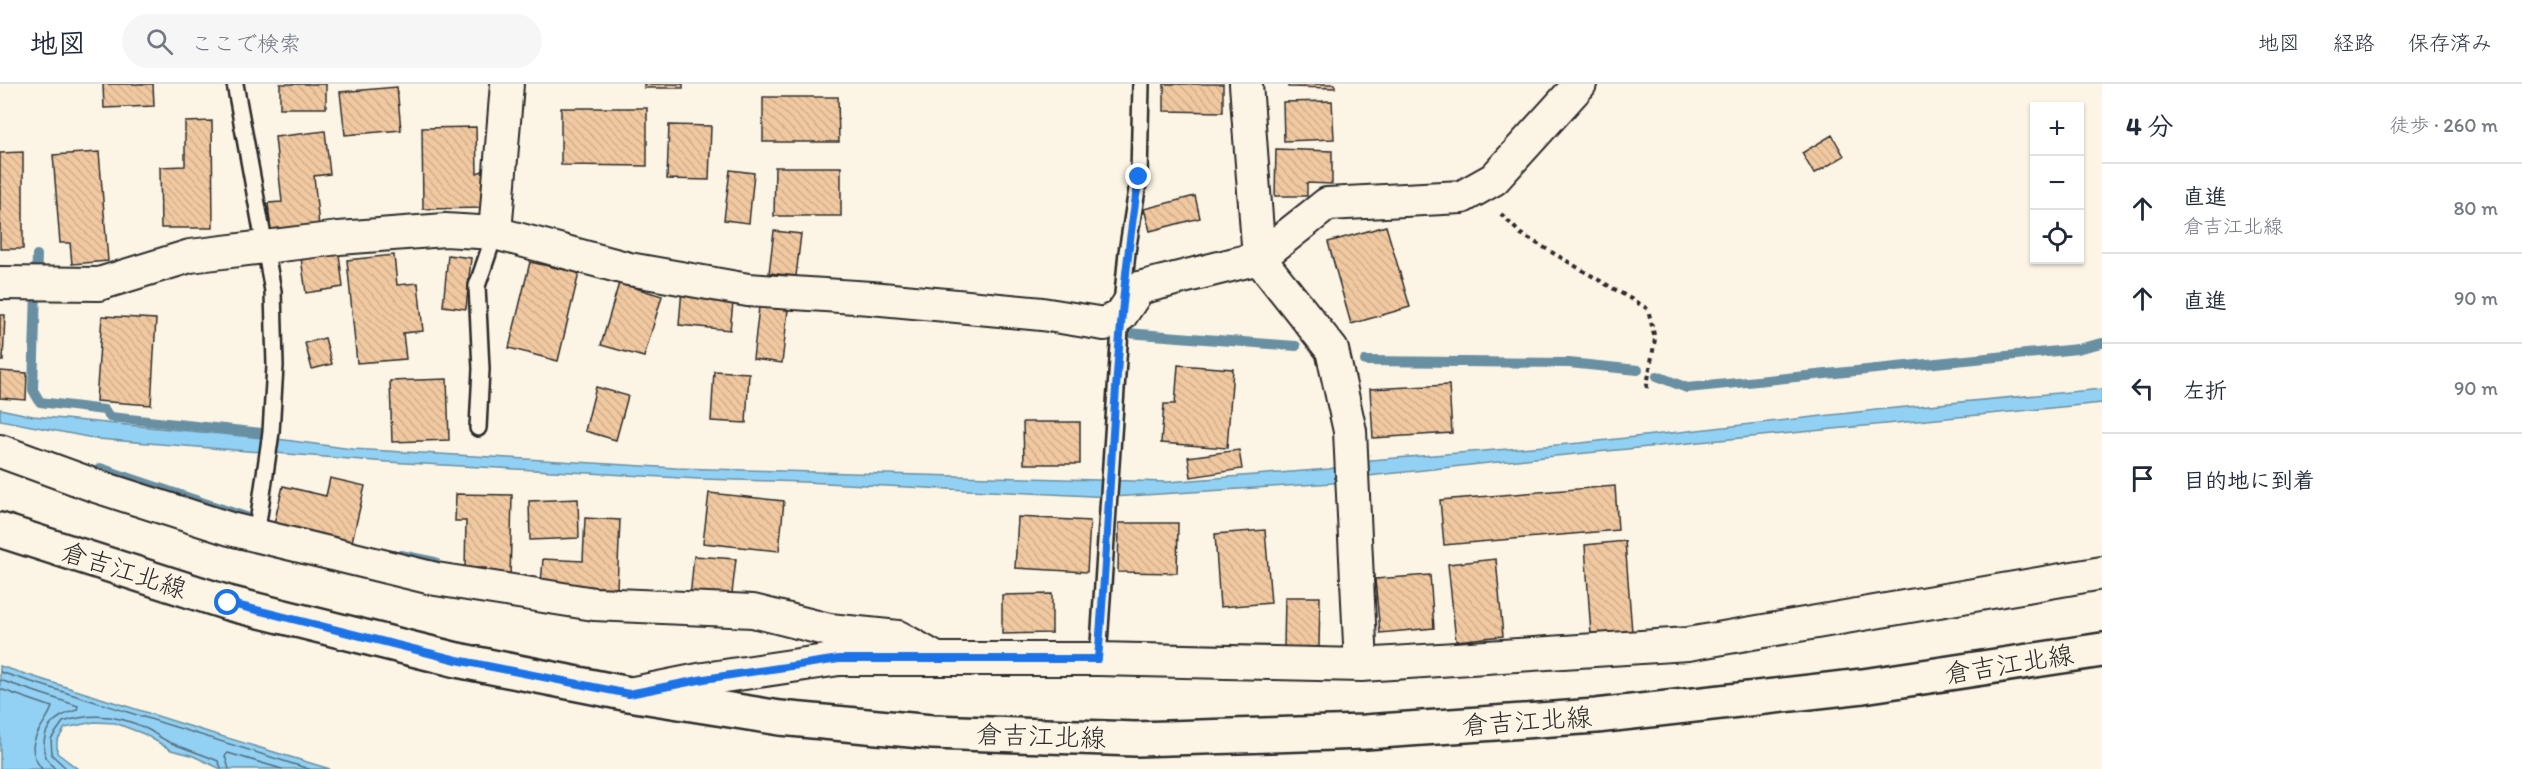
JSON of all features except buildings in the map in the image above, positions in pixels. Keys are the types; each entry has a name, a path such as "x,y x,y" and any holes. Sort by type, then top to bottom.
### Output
{"main road":[{"name":"倉吉江北線","path":"0,530 228,603 457,660 629,694 780,718 932,732 1136,739 1365,732 1596,716 1863,686 2102,650"}],"street":[{"path":"495,233 507,84"},
{"path":"1246,84 1259,258 1332,350 1350,431 1361,665"},
{"path":"0,283 99,284 190,256 265,245 445,230 495,233 629,269 748,290 883,299 1042,314 1104,324 1121,315 1139,288 1259,258 1326,204 1462,197 1494,179 1580,84"},
{"path":"0,451 96,486 230,529 436,579 594,604 753,611 829,630 898,638 938,660"},
{"path":"629,694 704,679 839,659 1098,659 1361,665 1688,644 2102,573"}],"lane":[{"path":"235,84 273,291 275,366 271,432 258,523"},
{"path":"1098,659 1121,315 1127,252 1139,177 1141,84"},
{"path":"478,428 481,369 477,286 495,233"}],"path":[{"path":"1497,210 1521,234 1648,309 1656,339 1646,391"}],"water":[{"path":"2102,389 2102,403 1535,458 1368,476 1333,483 1112,497 700,479 387,462 98,439 0,420 0,409 33,416 285,440 352,449 676,468 1168,482 1329,469 1371,460 1581,443 1885,409"},
{"path":"0,666 330,769 221,769 191,755 171,750 144,734 115,723 94,722 65,728 57,741 57,753 78,769 0,769"}],"waterway":[{"path":"37,255 33,390 40,402 104,410 110,417 262,433"},
{"path":"1127,333 1296,346"},
{"path":"1657,376 1687,388 2077,349 2102,343"},
{"path":"1365,361 1569,363 1638,370"},
{"path":"100,468 246,517"},
{"path":"401,555 435,562"}],"route":[{"path":"228,603 457,660 629,694 704,679 839,659 1098,659 1118,349 1127,252 1139,177"}]}
